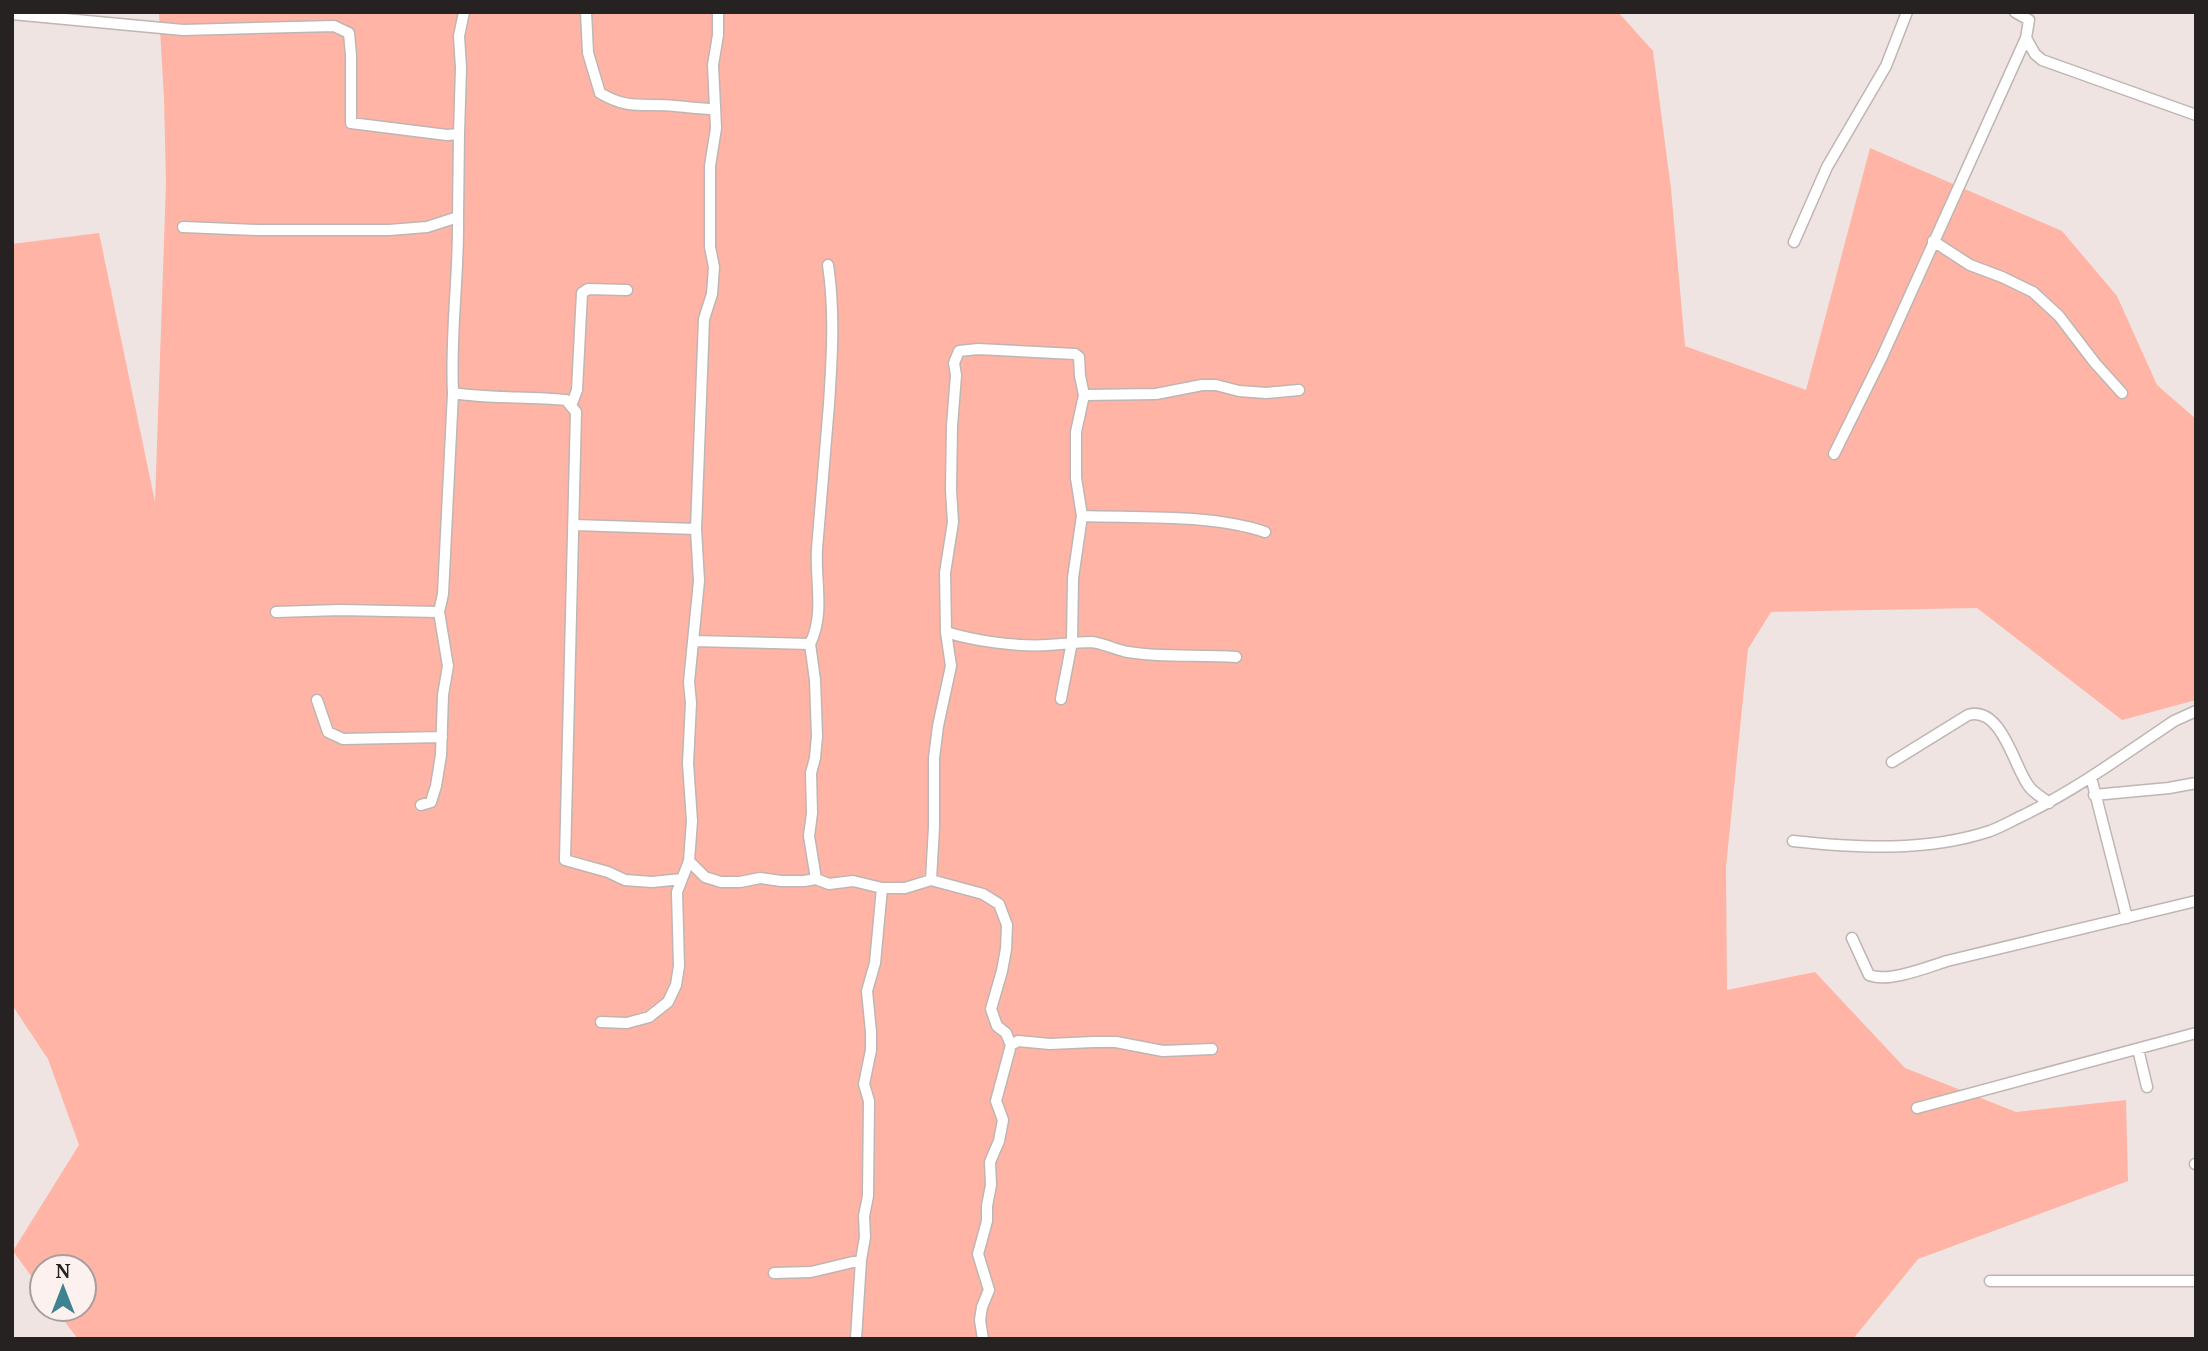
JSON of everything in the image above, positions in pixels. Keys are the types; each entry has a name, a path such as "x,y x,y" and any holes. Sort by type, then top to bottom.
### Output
{"street":[{"path":"421,805 431,802 436,786 448,666 439,612 443,594 453,393 452,345 459,256 459,36 464,12"},
{"path":"586,12 588,53 600,93 614,102 635,106 714,110"},
{"path":"601,1022 627,1023 649,1017 668,1002 676,985 679,966 677,892 688,861 692,821 688,764 691,703 689,682 699,581 695,528 705,318 712,294 714,267 709,216 710,166 716,128 713,65 718,35 718,12"},
{"path":"1794,243 1827,167 1886,66 1907,12"},
{"path":"1834,454 1882,356 2026,38 2029,20 2015,12"},
{"path":"12,15 183,30 334,26 349,33 351,123 412,132 459,134"},
{"path":"2026,38 2035,54 2042,60 2196,115"},
{"path":"183,227 389,230 427,227 458,217"},
{"path":"1933,241 1970,265 2002,276 2033,292 2059,316 2122,393"},
{"path":"816,879 809,836 812,813 811,773 817,736 810,644 819,604 817,553 833,352 828,265"},
{"path":"571,406 577,390 582,293 588,289 627,290"},
{"path":"931,880 934,758 951,666 946,632 945,573 953,522 952,426 957,375 954,363 960,351 978,349 1075,354 1079,357 1084,395 1076,432 1076,478 1082,516 1073,578 1072,642 1061,699"},
{"path":"1084,395 1156,394 1202,385 1266,393 1299,390"},
{"path":"453,393 566,400 576,412 565,860 608,872 625,880 652,882 682,879"},
{"path":"1082,516 1190,520 1244,525 1265,532"},
{"path":"574,525 695,528"},
{"path":"276,612 439,612"},
{"path":"946,632 964,638 992,641 1047,645 1096,642 1126,652 1236,657"},
{"path":"694,641 810,644"},
{"path":"317,700 328,732 343,739 442,737"},
{"path":"1793,841 1850,847 1920,844 1954,840 1991,831 2049,803 2174,722 2196,711"},
{"path":"1892,762 1968,715 1979,714 1987,717 2000,730 2026,783 2049,803"},
{"path":"2091,777 2126,918"},
{"path":"2094,795 2196,783"},
{"path":"688,861 705,877 721,882 760,878 781,881 816,879 829,884 853,881 882,888 905,888 931,880 983,894 999,904 1007,925 1006,949 990,1009 997,1026 1006,1033 1011,1045 996,1101 1003,1120 999,1141 989,1162 991,1185 987,1221 978,1254 989,1290 980,1320 983,1339"},
{"path":"856,1339 861,1260 866,1237 864,1216 868,1196 869,1101 864,1084 872,1050 872,1032 867,991 875,963 882,888"},
{"path":"1852,938 1869,975 1880,977 1931,967 2196,901"},
{"path":"1916,1108 2196,1034"},
{"path":"1011,1045 1018,1041 1050,1044 1116,1042 1163,1051 1212,1049"},
{"path":"2138,1049 2147,1087"},
{"path":"774,1273 811,1272 861,1260"},
{"path":"1990,1280 2196,1281"}],"shaded area":[{"path":"159,12 1618,12 1653,51 1671,189 1685,346 1806,390 1870,148 2062,231 2117,296 2157,385 2196,419 2196,700 2122,720 1977,608 1771,612 1748,649 1726,867 1727,990 1815,972 1905,1068 2016,1112 2126,1100 2128,1181 1918,1259 1853,1339 78,1339 66,1323 98,1323 98,1253 28,1253 28,1272 13,1251 79,1145 48,1059 12,1005 12,244 99,233 155,502 166,183"}]}
